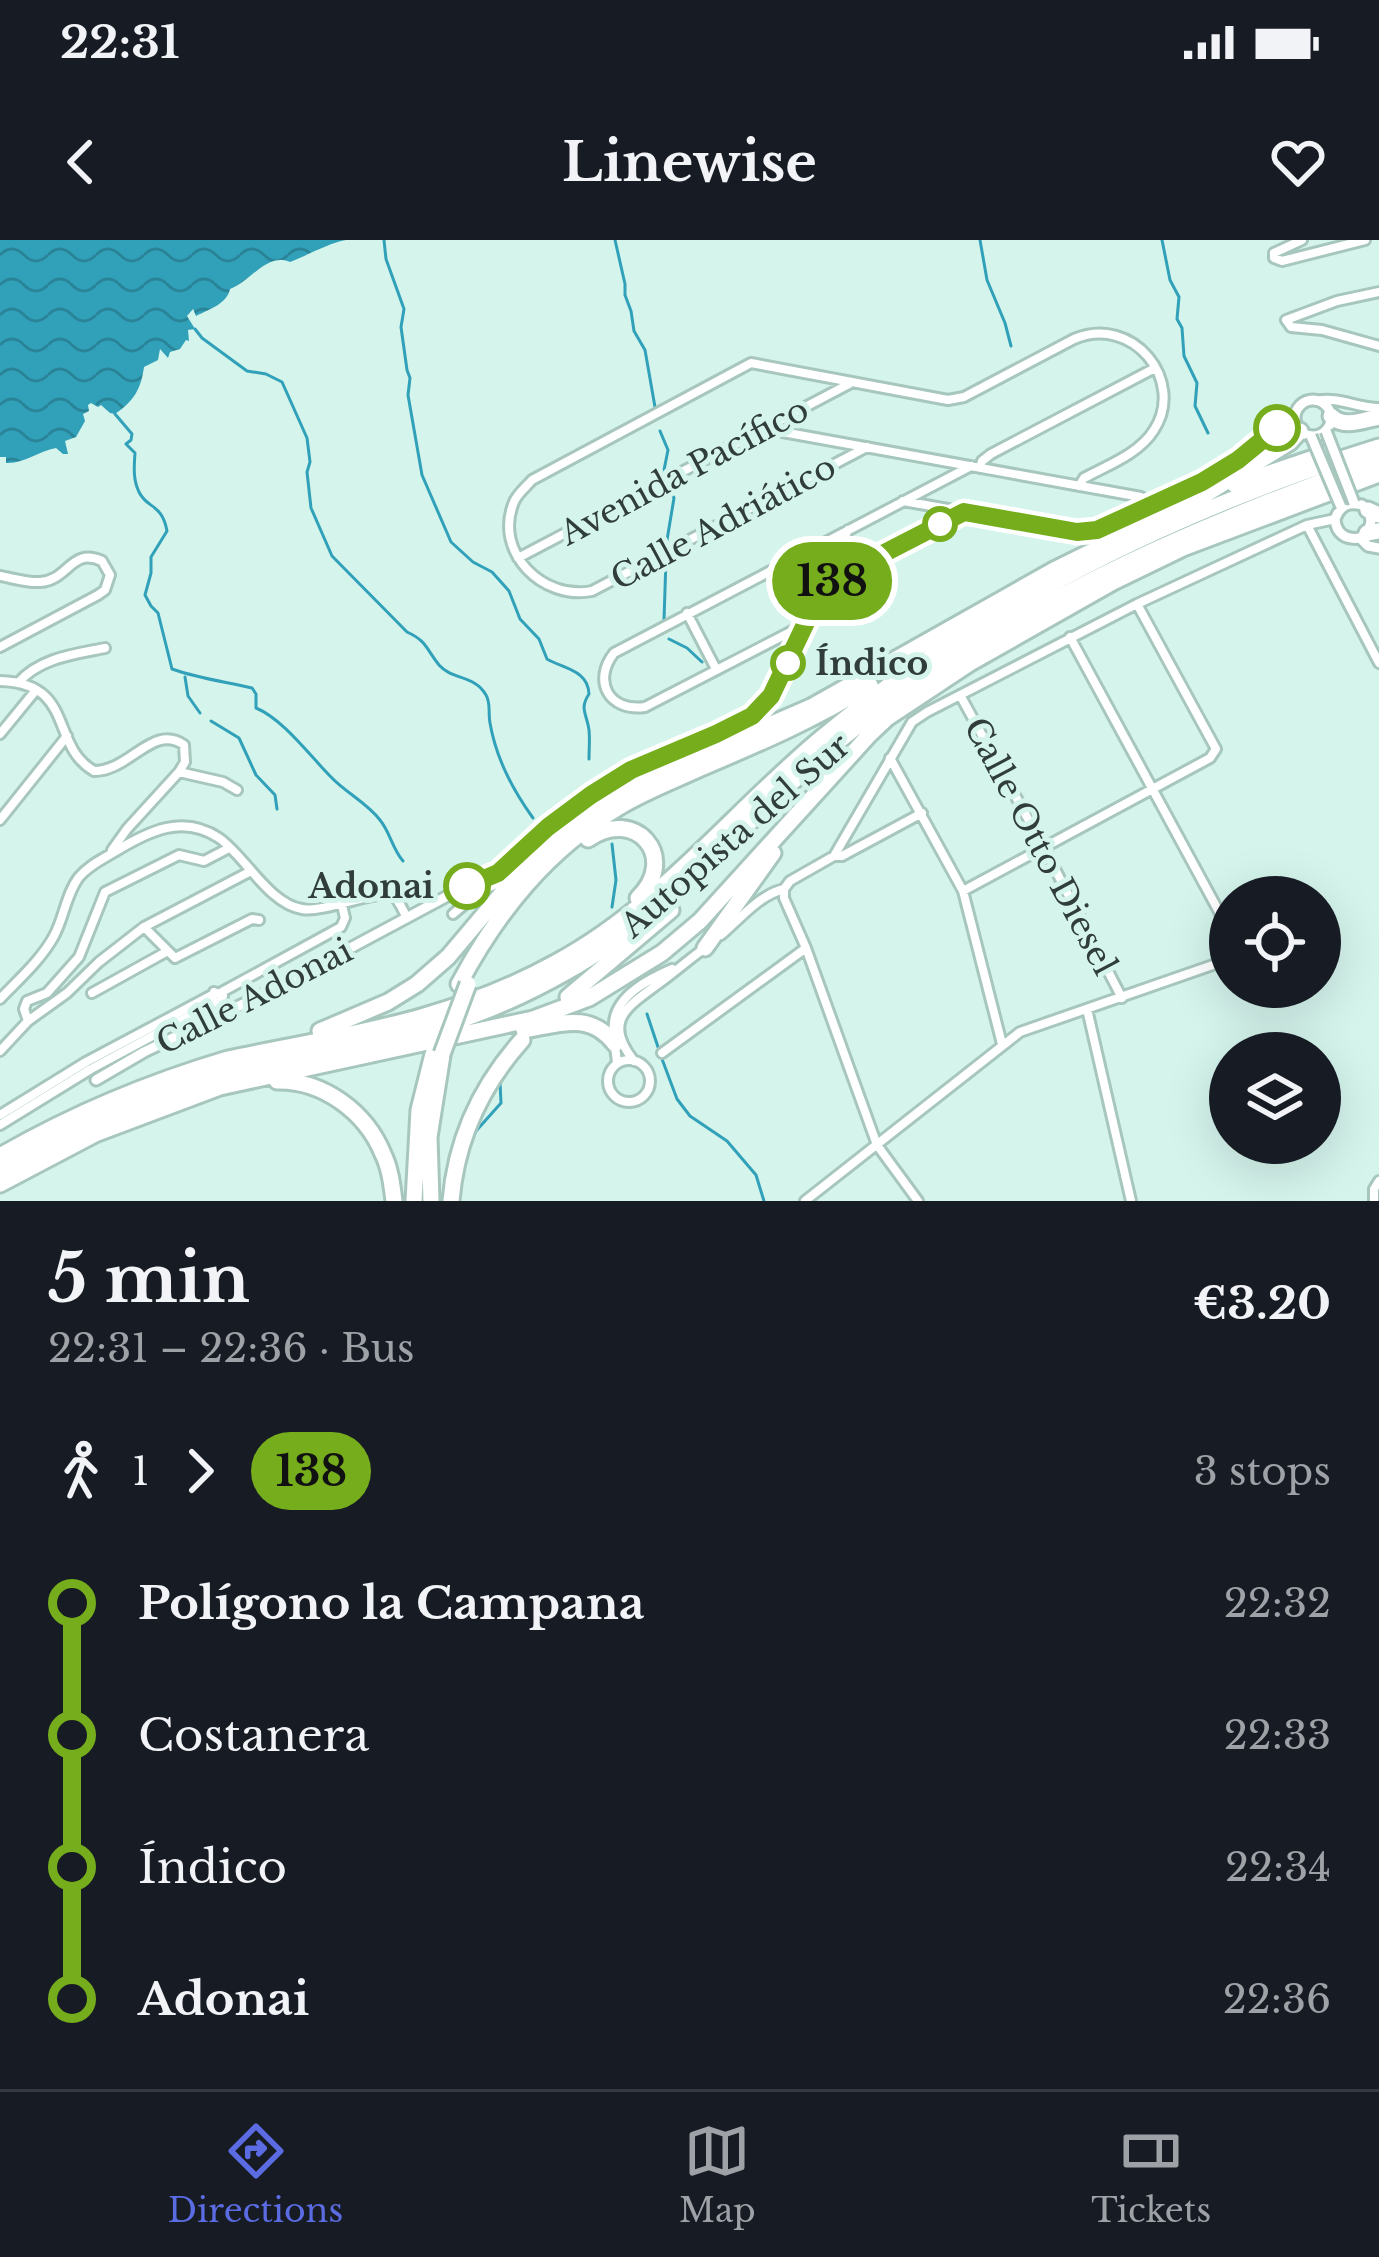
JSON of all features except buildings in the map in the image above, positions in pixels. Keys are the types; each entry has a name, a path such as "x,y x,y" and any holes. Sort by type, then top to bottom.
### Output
{"highway":[{"path":"1328,424 1379,417"},
{"path":"228,1059 248,1048 333,1028 417,984 448,957 549,843 608,799 811,706 1054,570 1198,499 1290,442 1302,429"},
{"path":"1198,499 1379,436"},
{"name":"Autopista del Sur","path":"0,1156 97,1105 228,1059 442,1013 528,977 621,922 680,873 819,740 892,684 1014,605 1202,512 1379,447"},
{"name":"Autopista del Sur","path":"0,1172 85,1126 196,1083 399,1038 489,1010 565,973 663,905 792,781 921,680 1036,610 1166,543 1379,461"},
{"path":"434,1051 590,998 644,966 700,920 887,718 970,663 1183,548 1379,474"},
{"path":"414,1201 419,1110 434,1051 482,942 519,890 561,849 620,806 791,729 988,614 1014,605"},
{"path":"705,948 825,780"},
{"path":"464,984 526,895 592,835 622,827 640,834 656,859 654,878 621,922"},
{"path":"568,998 654,926 705,876 719,853"},
{"path":"0,1184 95,1134 220,1087 586,1022 615,1044"},
{"path":"452,1201 454,1172 473,1114 490,1080 522,1040"},
{"path":"431,1201 434,1051"},
{"path":"220,1087 289,1081 344,1103 360,1117 383,1154 394,1201"}],"street":[{"path":"1302,240 1277,250 1274,259 1365,240"},
{"path":"1379,292 1337,301 1288,318 1286,323 1291,328 1322,330 1379,346"},
{"path":"518,558 509,524 514,500 532,480 751,363 932,399 964,397 1074,339 1104,331 1135,343 1146,353 1155,368 1163,405 1154,431 1133,452 1084,478 1079,486"},
{"path":"804,629 645,707 622,706 604,685 603,675 614,653 902,500 975,467 991,454 1155,368"},
{"name":"Avenida Pacífico","path":"518,558 850,383"},
{"path":"1341,507 1302,429 1301,405 1334,399 1350,405"},
{"path":"1317,401 1326,406 1328,424 1367,509 1368,546 1379,548"},
{"path":"1328,424 1336,406 1379,408"},
{"path":"782,420 782,432"},
{"path":"902,500 1087,533 1221,471 1277,428 1328,424"},
{"path":"766,429 1141,497 1150,506"},
{"path":"846,443 850,455"},
{"name":"Calle Adriático","path":"518,558 546,586 571,593 592,591 867,447"},
{"path":"950,463 951,475"},
{"path":"920,491 921,503"},
{"path":"1341,507 1367,509"},
{"path":"1341,507 1335,519 1339,532 1345,537 1368,534"},
{"path":"835,572 964,512"},
{"path":"834,856 912,722 1137,604 1306,525 1335,519"},
{"path":"1306,525 1379,663"},
{"path":"835,572 849,528"},
{"path":"829,539 842,543"},
{"path":"0,576 38,583 54,579 86,556 102,561 110,575 98,595 0,646"},
{"name":"Calle Adonai","path":"91,1070 144,1052 498,873 548,827 631,770 752,716 771,696 821,591 835,572"},
{"path":"962,891 1210,758 1216,749 1137,604"},
{"path":"688,613 716,669"},
{"path":"1070,637 1209,892"},
{"path":"18,682 44,664 105,648"},
{"path":"0,682 18,682 54,705 79,760 94,771 114,768 160,738 179,741 187,753 179,772 108,856"},
{"path":"0,734 36,690"},
{"name":"Calle Otto Diesel","path":"960,695 1122,998"},
{"path":"0,820 68,736"},
{"path":"890,758 962,891 1002,1044"},
{"path":"179,772 237,790"},
{"path":"918,1201 878,1144 784,889 834,856 922,813"},
{"path":"3,995 52,939 76,882 92,864 149,831 169,827 187,826 219,838 277,896 297,909 313,910 384,894 396,898 407,918"},
{"path":"28,1021 27,1001 46,993 79,957 105,892 179,855 204,861 229,848"},
{"path":"0,1051 28,1021 144,927 251,871"},
{"path":"453,914 477,894 482,880"},
{"path":"634,1060 610,1071 609,1089 615,1097 633,1102 648,1091 649,1072 625,1049 621,1018 636,998 774,891 784,889"},
{"path":"0,1124 120,1048 341,927 342,905"},
{"path":"144,927 172,958 178,958 259,920"},
{"path":"662,1053 806,949"},
{"path":"92,993 166,952"},
{"path":"617,1064 614,1023 622,1003 630,993 679,967"},
{"path":"806,1201 1020,1032 1209,967"},
{"path":"1087,1010 1131,1201"},
{"path":"0,1115 91,1070"},
{"path":"1374,1201 1379,1181"}],"water":[{"path":"0,240 346,240 290,262 266,264 230,289 216,306 196,316 193,309 187,316 195,329 188,330 189,341 168,358 160,349 158,360 144,367 136,394 115,414 101,405 88,405 76,437 65,441 68,454 56,448 6,463 6,457 0,457"}],"waterway":[{"path":"384,240 404,309 401,327 410,378 408,395 422,475 451,542 509,591 520,619 539,639 547,659 574,671 588,686 584,708 589,759"},
{"path":"615,240 655,407"},
{"path":"980,240 987,280 1011,346"},
{"path":"1162,240 1170,280 1179,297 1177,319 1184,356 1197,383 1195,406 1208,433"},
{"path":"195,329 247,371 282,382 307,438 311,508 332,556 422,642 444,670 470,681 486,695 501,761 533,818"},
{"path":"115,414 132,434 126,444 135,453 139,492 162,515 167,531 151,557 145,595 158,613 172,669 252,688 256,708 286,729 374,814 403,861"},
{"path":"660,431 668,450 663,475"},
{"path":"666,546 674,498 668,486"},
{"path":"664,620 666,559"},
{"path":"669,639 702,662"},
{"path":"185,677 188,696 200,713"},
{"path":"211,721 239,738 256,775 275,795 277,809"},
{"path":"612,844 616,880 612,907"},
{"path":"647,1014 658,1047"},
{"path":"662,1059 677,1099 690,1116 727,1141 756,1175 764,1201"},
{"path":"467,1152 476,1131 501,1103 500,1082"}],"bus line":[{"name":"138","path":"467,886 498,873 548,827 631,770 752,716 771,696 821,591 836,578 964,512 1077,532 1097,530 1202,482 1277,428"}],"place":[{"name":"Índico","path":"788,663"},
{"name":"Adonai","path":"467,886"}]}
